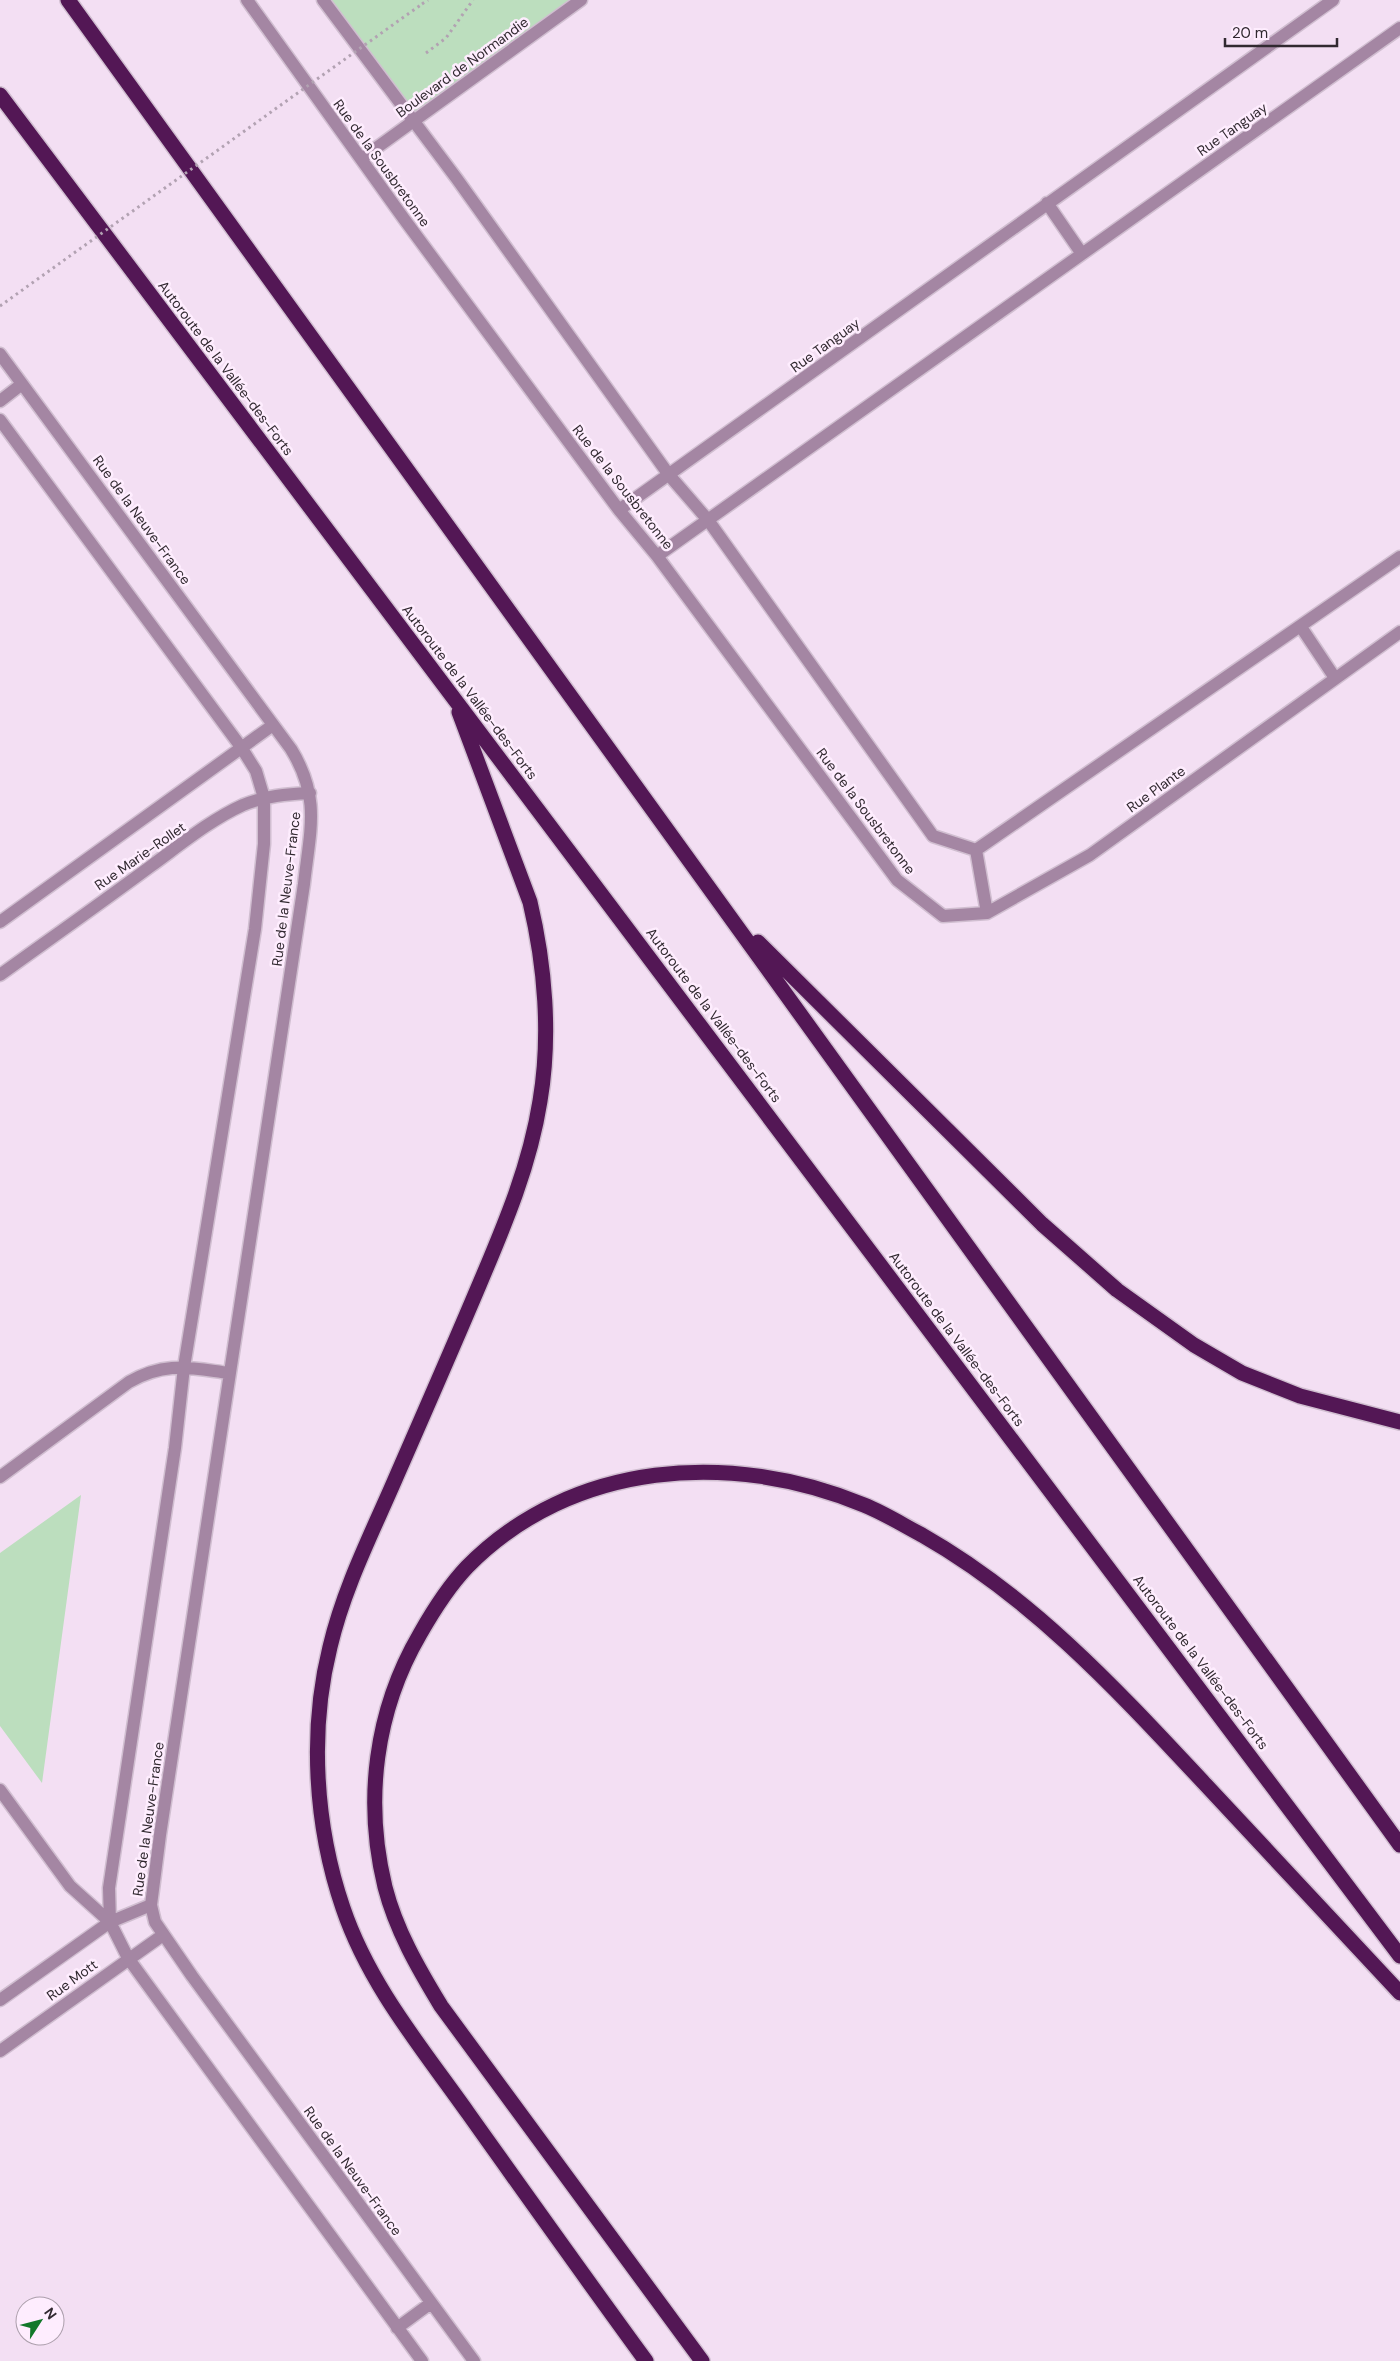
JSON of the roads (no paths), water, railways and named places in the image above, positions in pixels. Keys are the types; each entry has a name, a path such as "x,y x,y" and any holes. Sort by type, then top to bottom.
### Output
{"highway":[{"path":"68,0 1400,1845"},
{"name":"Autoroute de la Vallée-des-Forts","path":"0,95 1400,1956"},
{"path":"453,697 530,902 537,932 544,998 544,1053 540,1100 528,1157 504,1225 363,1552 330,1646 319,1714 318,1780 321,1814 335,1880 344,1910 379,1987 562,2246 646,2361"},
{"path":"726,911 1023,1205 1117,1290 1194,1345 1242,1373 1300,1396 1400,1422"},
{"path":"702,2361 441,2006 409,1950 397,1922 386,1890 380,1860 376,1833 375,1801 379,1742 385,1714 409,1653 444,1596 466,1569 506,1534 534,1516 593,1489 622,1481 685,1471 726,1471 792,1480 866,1506 899,1523 965,1560 989,1577 1063,1639 1142,1716 1400,1993"}],"street":[{"name":"Rue de la Sousbretonne","path":"247,0 361,159 619,510 657,556 897,880 943,916 987,913"},
{"path":"323,0 457,179 669,475 708,520 933,836 976,850"},
{"name":"Boulevard de Normandie","path":"361,159 581,0"},
{"name":"Rue Tanguay","path":"619,510 1333,0"},
{"name":"Rue Tanguay","path":"657,556 1400,28"},
{"path":"1047,203 1082,254"},
{"name":"Rue de la Neuve-France","path":"0,354 273,725 302,768 310,793 312,808 304,884 162,1825 152,1905 155,1922 474,2361"},
{"path":"0,401 22,384"},
{"name":"Rue de la Neuve-France","path":"0,420 241,747 256,771 264,798 264,844 255,929 184,1367 175,1448 109,1888 110,1922"},
{"path":"976,850 1400,557"},
{"path":"1300,627 1335,678"},
{"name":"Rue Plante","path":"987,913 1090,855 1400,632"},
{"name":"Rue Marie-Rollet","path":"0,922 273,725"},
{"name":"Rue Marie-Rollet","path":"0,975 212,823 243,806 264,798 282,794 310,793"},
{"path":"976,850 987,913"},
{"path":"0,1477 129,1382 157,1369 184,1367 229,1374"},
{"name":"Rue de la Neuve-France","path":"0,1790 70,1886 110,1922 128,1958 422,2361"},
{"name":"Rue Mott","path":"0,2000 110,1922 152,1905"},
{"name":"Rue Mott","path":"0,2051 128,1958 163,1935"},
{"path":"398,2328 431,2303"}]}
